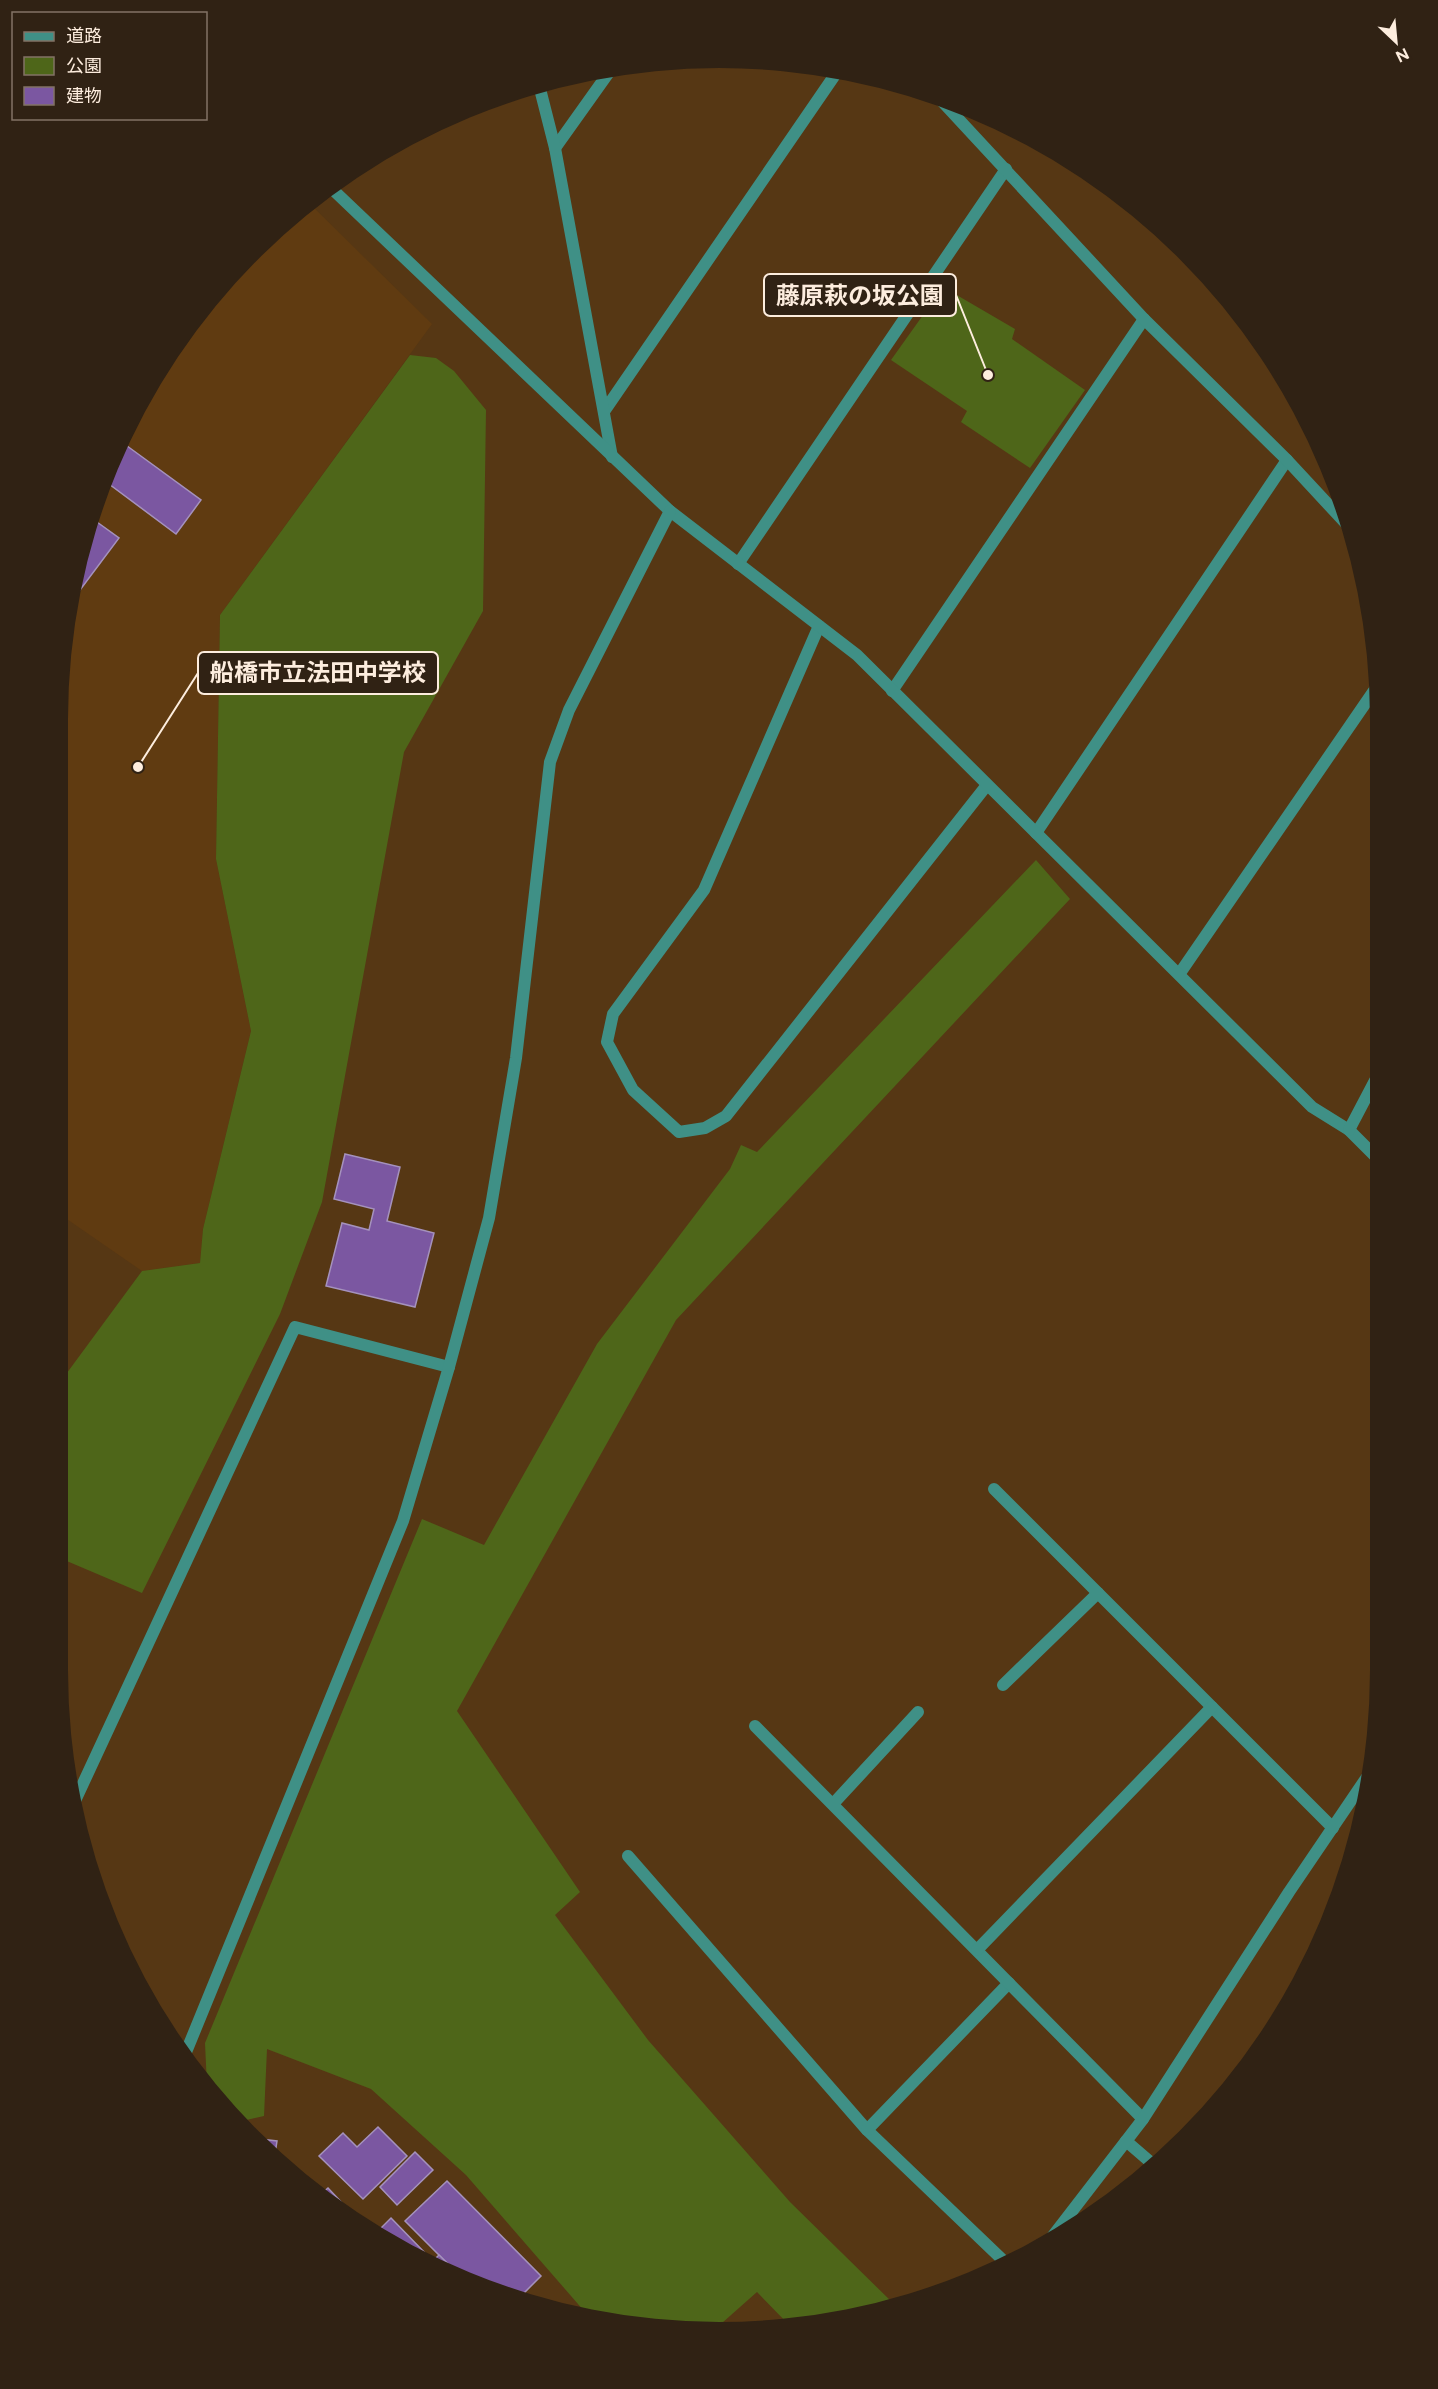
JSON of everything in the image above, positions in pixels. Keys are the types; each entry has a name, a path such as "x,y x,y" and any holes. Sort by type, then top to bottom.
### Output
{"street":[{"path":"555,148 605,78"},
{"path":"605,410 833,78"},
{"path":"541,93 555,148 612,457"},
{"path":"951,111 1144,319 1287,460 1337,514"},
{"path":"738,564 1006,169"},
{"path":"336,192 670,511 857,656 1180,973 1312,1107 1348,1130 1370,1151"},
{"path":"892,691 1144,319"},
{"path":"1036,833 1287,460"},
{"path":"188,2047 403,1521 449,1367 489,1218 516,1058 550,762 569,710 670,511"},
{"path":"819,626 705,890 613,1014 607,1042 633,1090 679,1132 705,1128 726,1116 987,785"},
{"path":"1180,973 1369,697"},
{"path":"1348,1130 1370,1089"},
{"path":"79,1792 295,1327 449,1367"},
{"path":"994,1489 1333,1828"},
{"path":"1003,1685 1098,1593"},
{"path":"977,1950 1212,1707"},
{"path":"833,1804 918,1712"},
{"path":"755,1726 1143,2119"},
{"path":"1063,2223 1143,2119 1359,1789"},
{"path":"628,1856 867,2130 1000,2257"},
{"path":"867,2130 1009,1983"},
{"path":"1126,2141 1149,2160"}],"shaded area":[{"path":"314,208 432,324 220,615 216,859 251,1031 203,1229 200,1263 142,1271 68,1220 68,719 73,634 80,592 102,510 117,470 155,393 177,357 229,289 258,258"}],"green space":[{"path":"943,287 1015,329 1012,339 1085,390 1030,468 961,422 967,411 891,360"},
{"path":"410,355 436,358 454,371 486,410 483,611 404,752 322,1202 280,1314 142,1593 68,1562 68,1371 142,1271 200,1263 203,1229 251,1031 216,859 220,615"},
{"path":"1036,860 1070,899 676,1320 457,1711 580,1892 555,1915 648,2040 790,2202 889,2299 846,2309 782,2318 757,2292 723,2322 676,2320 634,2316 580,2306 466,2175 371,2089 267,2049 264,2116 247,2120 206,2072 205,2043 422,1519 484,1545 597,1344 730,1169 741,1145 757,1152"}],"building":[{"path":"128,447 201,500 176,534 111,486"},
{"path":"98,523 119,538 81,589"},
{"path":"345,1154 400,1167 387,1221 434,1233 415,1307 326,1286 342,1223 369,1230 374,1209 334,1199"},
{"path":"378,2127 407,2156 363,2199 319,2156 343,2133 357,2147"},
{"path":"267,2140 277,2141 276,2148"},
{"path":"415,2152 433,2170 397,2205 380,2187"},
{"path":"447,2181 541,2276 525,2292 470,2272 444,2260 405,2221"},
{"path":"391,2218 421,2249 393,2234 382,2227"}],"place":[{"name":"藤原萩の坂公園","path":"988,375"},
{"name":"船橋市立法田中学校","path":"138,767"}]}
